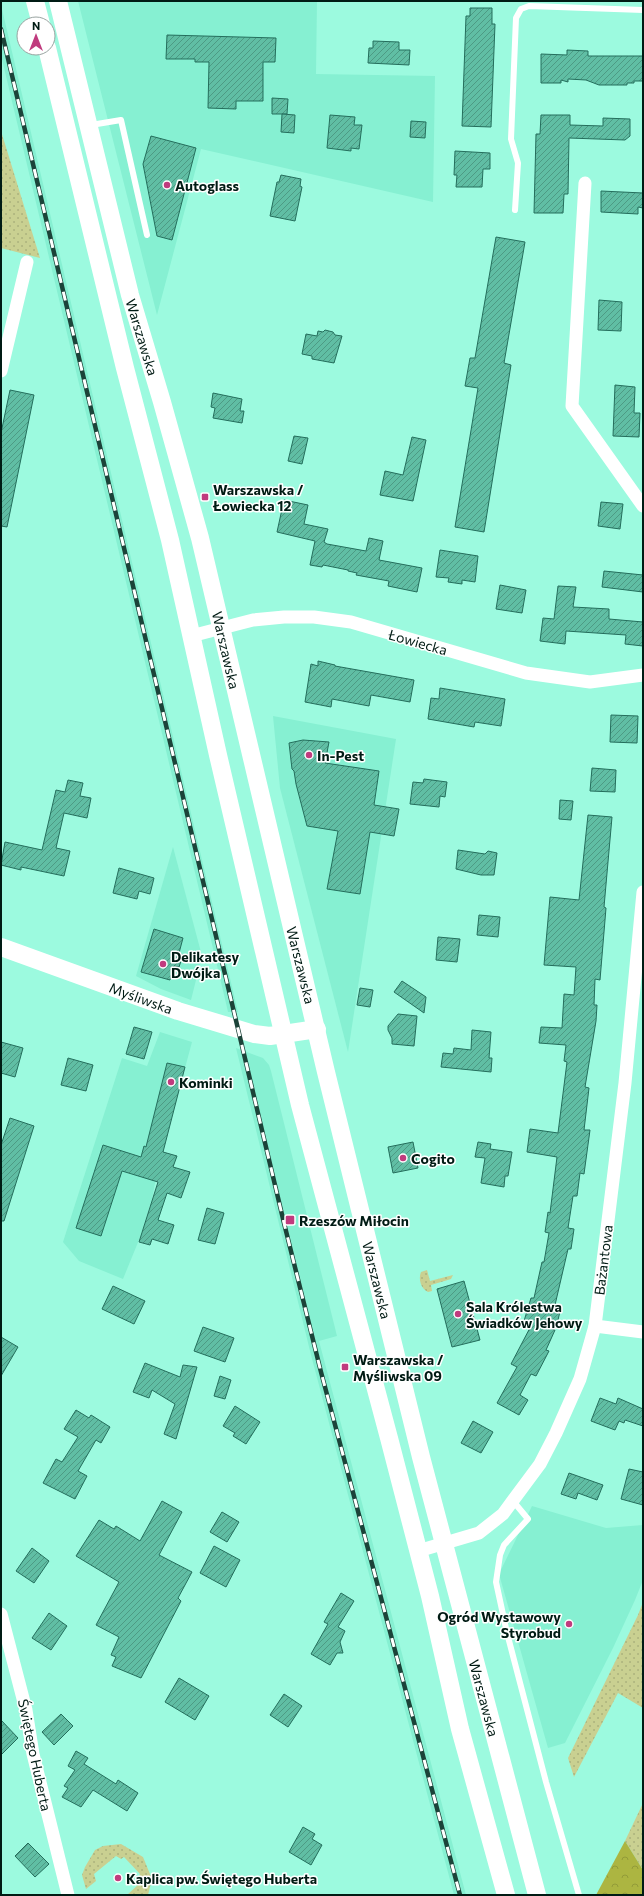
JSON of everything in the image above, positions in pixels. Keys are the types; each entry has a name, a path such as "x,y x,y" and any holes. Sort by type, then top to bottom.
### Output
{"main road":[{"path":"35,1 39,16"},
{"name":"Warszawska","path":"58,1 130,295 189,500 317,1029 356,1197 444,1544 537,1895"},
{"name":"Warszawska","path":"48,56 125,368 170,540 256,921 300,1105 418,1551 460,1729 506,1895"},
{"name":"Myśliwska","path":"1,947 209,1021 254,1034 270,1036 284,1035 317,1029"}],"street":[{"path":"585,183 572,406 643,506"},
{"path":"1,371 27,262"},
{"name":"Łowiecka","path":"192,636 253,620 284,617 314,617 351,622 526,673 590,682 643,675"},
{"name":"Bażantowa","path":"418,1551 479,1533 503,1514 540,1464 556,1433 580,1379 595,1326 625,1083 643,892"},
{"path":"595,1326 643,1332"},
{"name":"Świętego Huberta","path":"1,1614 26,1710 33,1754 68,1895"}],"lane":[{"path":"515,210 518,163 511,139 516,18 521,9 529,6 643,10"},
{"path":"89,125 121,120 147,235"},
{"path":"512,1501 528,1519 504,1545 500,1555 496,1582 507,1633 546,1782 578,1895"}],"shaded area":[{"path":"78,1 317,1 316,74 435,76 433,202 201,149 157,315"},
{"path":"1,5 238,1012 228,1012 1,55"},
{"path":"1,131 40,258 1,248"},
{"path":"273,716 396,739 348,1052 280,788"},
{"path":"173,847 202,956 191,1000 161,989 136,976"},
{"path":"160,1032 192,1042 158,1168 152,1199 141,1235 123,1279 79,1261 63,1242 122,1058 147,1066"},
{"path":"236,1048 263,1058 269,1065 271,1071 337,1336 319,1341 466,1895 454,1895 311,1355"},
{"path":"427,1270 430,1281 453,1275 451,1279 431,1285 432,1291 428,1292 422,1286 420,1278 421,1272"},
{"name":"Ogród Wystawowy Styrobud","path":"532,1506 606,1528 643,1525 643,1580 635,1600 613,1648 565,1743 548,1748 499,1574"},
{"path":"643,1602 643,1708 618,1693 574,1777 568,1758"},
{"path":"643,1803 643,1870 625,1841"},
{"path":"121,1844 143,1857 152,1879 148,1895 127,1895 139,1884 137,1880 140,1874 124,1857 121,1859 116,1856 94,1874 96,1881 86,1889 82,1875 95,1850 103,1846"}],"green space":[{"path":"625,1841 643,1870 643,1895 596,1895"}],"building":[{"path":"470,8 492,8 492,24 495,24 491,127 462,126 466,16 470,16"},
{"path":"167,35 276,38 275,62 263,62 263,101 236,101 236,109 208,108 209,62 195,62 195,59 166,59"},
{"path":"373,41 399,42 399,50 410,50 409,65 368,63 369,48 373,48"},
{"path":"567,50 588,51 588,56 643,56 643,81 634,81 634,83 627,83 627,85 599,85 586,80 568,79 568,82 561,80 561,83 541,83 541,54 567,55"},
{"path":"272,98 288,99 287,114 272,114"},
{"path":"282,114 295,115 294,133 281,132"},
{"path":"330,115 355,117 354,125 362,125 359,149 351,148 351,151 327,148"},
{"path":"541,115 570,115 570,125 603,126 603,118 630,119 630,136 625,140 569,138 568,194 564,194 563,213 534,213 536,134 540,134"},
{"path":"411,121 426,122 425,138 410,137"},
{"path":"151,136 196,148 172,240 157,236 143,164"},
{"path":"455,151 490,153 490,169 483,169 482,187 456,187 457,175 454,175"},
{"path":"281,175 301,179 300,186 302,187 295,221 270,216 277,182 279,182"},
{"path":"601,191 643,193 643,208 638,207 638,214 601,212"},
{"path":"496,237 525,242 504,363 511,365 484,532 455,527 478,388 465,386 470,358 475,358"},
{"path":"599,300 622,302 621,331 598,330"},
{"path":"325,330 333,332 335,335 342,336 334,363 312,359 312,356 302,354 306,334 317,336 318,331 323,332"},
{"path":"615,385 635,387 634,413 640,413 639,437 613,436"},
{"path":"10,390 34,395 7,527 1,526 1,433"},
{"path":"213,393 242,399 240,411 244,411 242,423 213,418 215,408 211,407"},
{"path":"294,436 308,438 302,464 288,461"},
{"path":"412,437 426,440 413,501 380,495 385,471 403,475"},
{"path":"284,500 308,505 304,524 328,529 324,542 327,544 366,551 369,538 383,541 379,560 422,568 417,592 388,586 389,581 356,575 357,573 348,570 323,565 322,567 310,565 315,541 277,532"},
{"path":"601,502 623,504 620,529 598,526"},
{"path":"440,550 478,556 475,582 462,580 462,584 448,582 449,578 436,577"},
{"path":"604,571 643,575 643,592 602,587"},
{"path":"500,585 526,590 522,613 496,609"},
{"path":"558,586 576,587 573,607 609,609 609,619 643,622 643,646 625,644 626,635 566,631 565,644 540,641 543,618 554,619"},
{"path":"318,661 335,666 414,680 410,702 371,695 369,706 332,699 331,707 305,702 311,664 318,666"},
{"path":"440,688 505,699 501,726 475,722 474,727 428,719 431,698 439,699"},
{"path":"611,715 638,716 637,743 610,742"},
{"path":"303,740 329,742 325,763 379,771 374,805 399,809 394,836 370,832 360,894 327,889 338,831 307,826 294,771 292,769 289,743"},
{"path":"592,768 616,770 615,792 590,791"},
{"path":"424,779 447,782 445,797 440,796 439,807 410,804 413,782 423,783"},
{"path":"68,780 83,783 80,796 91,798 87,818 64,813 56,848 70,851 64,876 21,867 21,870 1,865 5,842 42,850 56,790 65,792"},
{"path":"560,800 573,801 571,820 559,819"},
{"path":"588,815 612,817 604,907 606,908 600,980 595,979 594,1005 597,1005 596,1021 585,1087 589,1088 584,1130 590,1130 584,1174 580,1173 577,1196 573,1196 568,1228 574,1229 571,1249 568,1249 555,1305 561,1307 558,1320 552,1329 555,1330 546,1350 549,1351 536,1376 531,1374 520,1395 528,1400 519,1415 497,1403 517,1367 511,1364 532,1324 524,1321 531,1298 534,1298 542,1262 544,1262 549,1233 545,1232 548,1212 550,1213 557,1157 527,1152 530,1129 558,1133 567,1062 564,1061 566,1045 539,1043 541,1027 562,1028 564,994 574,995 576,967 544,965 550,897 579,900"},
{"path":"458,850 485,854 488,851 497,853 494,875 481,875 456,869"},
{"path":"119,868 154,878 150,894 139,891 137,899 113,893"},
{"path":"479,915 500,917 498,937 477,935"},
{"path":"154,929 183,938 179,953 183,955 179,967 174,966 170,980 141,972"},
{"path":"438,937 460,939 457,962 436,960"},
{"path":"402,981 426,997 424,1013 394,992"},
{"path":"360,988 373,990 370,1007 357,1005"},
{"path":"398,1014 417,1016 414,1046 392,1044 392,1038 388,1030 388,1026"},
{"path":"134,1027 152,1032 144,1059 126,1054"},
{"path":"472,1030 491,1032 489,1058 492,1058 491,1072 441,1067 443,1053 453,1054 454,1048 471,1050"},
{"path":"1,1042 23,1048 15,1077 1,1073"},
{"path":"68,1058 93,1065 86,1091 61,1085"},
{"path":"167,1063 185,1067 163,1152 177,1156 173,1167 190,1172 181,1198 167,1193 158,1220 174,1225 168,1244 152,1239 150,1245 139,1242 158,1182 122,1171 101,1236 76,1228 103,1145 141,1157 144,1146 146,1147"},
{"path":"10,1118 34,1126 4,1221 1,1221 1,1145"},
{"name":"Cogito","path":"413,1142 418,1168 393,1173 388,1147"},
{"path":"478,1142 491,1144 490,1149 512,1152 508,1176 505,1176 504,1187 481,1183 485,1158 475,1157"},
{"path":"207,1208 224,1213 215,1244 198,1240"},
{"name":"Sala Królestwa Świadków Jehowy","path":"464,1281 480,1340 452,1347 437,1289"},
{"path":"113,1286 145,1301 134,1324 102,1309"},
{"path":"203,1327 234,1338 225,1362 194,1351"},
{"path":"1,1337 18,1347 1,1376"},
{"path":"145,1363 180,1377 183,1365 197,1367 176,1439 164,1434 175,1404 152,1390 149,1398 133,1392"},
{"path":"220,1376 231,1380 225,1399 214,1396"},
{"path":"600,1398 616,1404 618,1398 643,1409 643,1426 625,1420 624,1423 619,1421 615,1430 591,1421"},
{"path":"235,1406 260,1422 246,1444 233,1436 235,1433 223,1426"},
{"path":"76,1410 89,1418 91,1415 110,1427 101,1443 96,1440 78,1471 87,1476 75,1499 43,1483 56,1459 62,1462 78,1437 64,1429"},
{"path":"473,1421 493,1432 481,1453 461,1443"},
{"path":"629,1469 643,1472 643,1505 621,1499"},
{"path":"569,1473 603,1485 597,1500 578,1493 576,1499 561,1494"},
{"path":"162,1501 182,1512 159,1555 192,1572 178,1598 181,1601 141,1678 112,1666 116,1657 111,1655 119,1637 96,1625 119,1582 76,1556 99,1520 114,1529 116,1526 140,1541"},
{"path":"222,1512 239,1522 227,1542 210,1532"},
{"path":"214,1546 240,1560 226,1587 200,1573"},
{"path":"32,1548 49,1561 34,1583 16,1571"},
{"path":"341,1593 354,1601 338,1627 345,1631 340,1642 343,1653 337,1653 330,1665 311,1654 328,1624 324,1622"},
{"path":"49,1613 67,1626 51,1650 32,1638"},
{"path":"179,1678 209,1696 195,1720 165,1702"},
{"path":"284,1694 302,1706 288,1727 270,1715"},
{"path":"61,1714 73,1726 54,1745 42,1732"},
{"path":"1,1720 18,1738 1,1755"},
{"path":"76,1751 88,1758 84,1764 116,1784 118,1780 138,1793 127,1811 93,1790 81,1807 62,1797 68,1788 64,1786 75,1770 68,1766"},
{"path":"303,1827 315,1834 312,1839 322,1845 311,1865 289,1852"},
{"path":"28,1843 49,1864 35,1877 15,1856"}],"railway":[{"path":"1,29 284,1223 321,1372 460,1895"}],"place":[{"name":"Autoglass","path":"167,185"},
{"name":"Warszawska / Łowiecka 12","path":"205,497"},
{"name":"In-Pest","path":"309,755"},
{"name":"Delikatesy Dwójka","path":"163,964"},
{"name":"Kominki","path":"171,1082"},
{"name":"Cogito","path":"403,1158"},
{"name":"Rzeszów Miłocin","path":"290,1220"},
{"name":"Sala Królestwa Świadków Jehowy","path":"458,1314"},
{"name":"Warszawska / Myśliwska 09","path":"345,1367"},
{"name":"Ogród Wystawowy Styrobud","path":"569,1624"},
{"name":"Kaplica pw. Świętego Huberta","path":"118,1878"}]}
